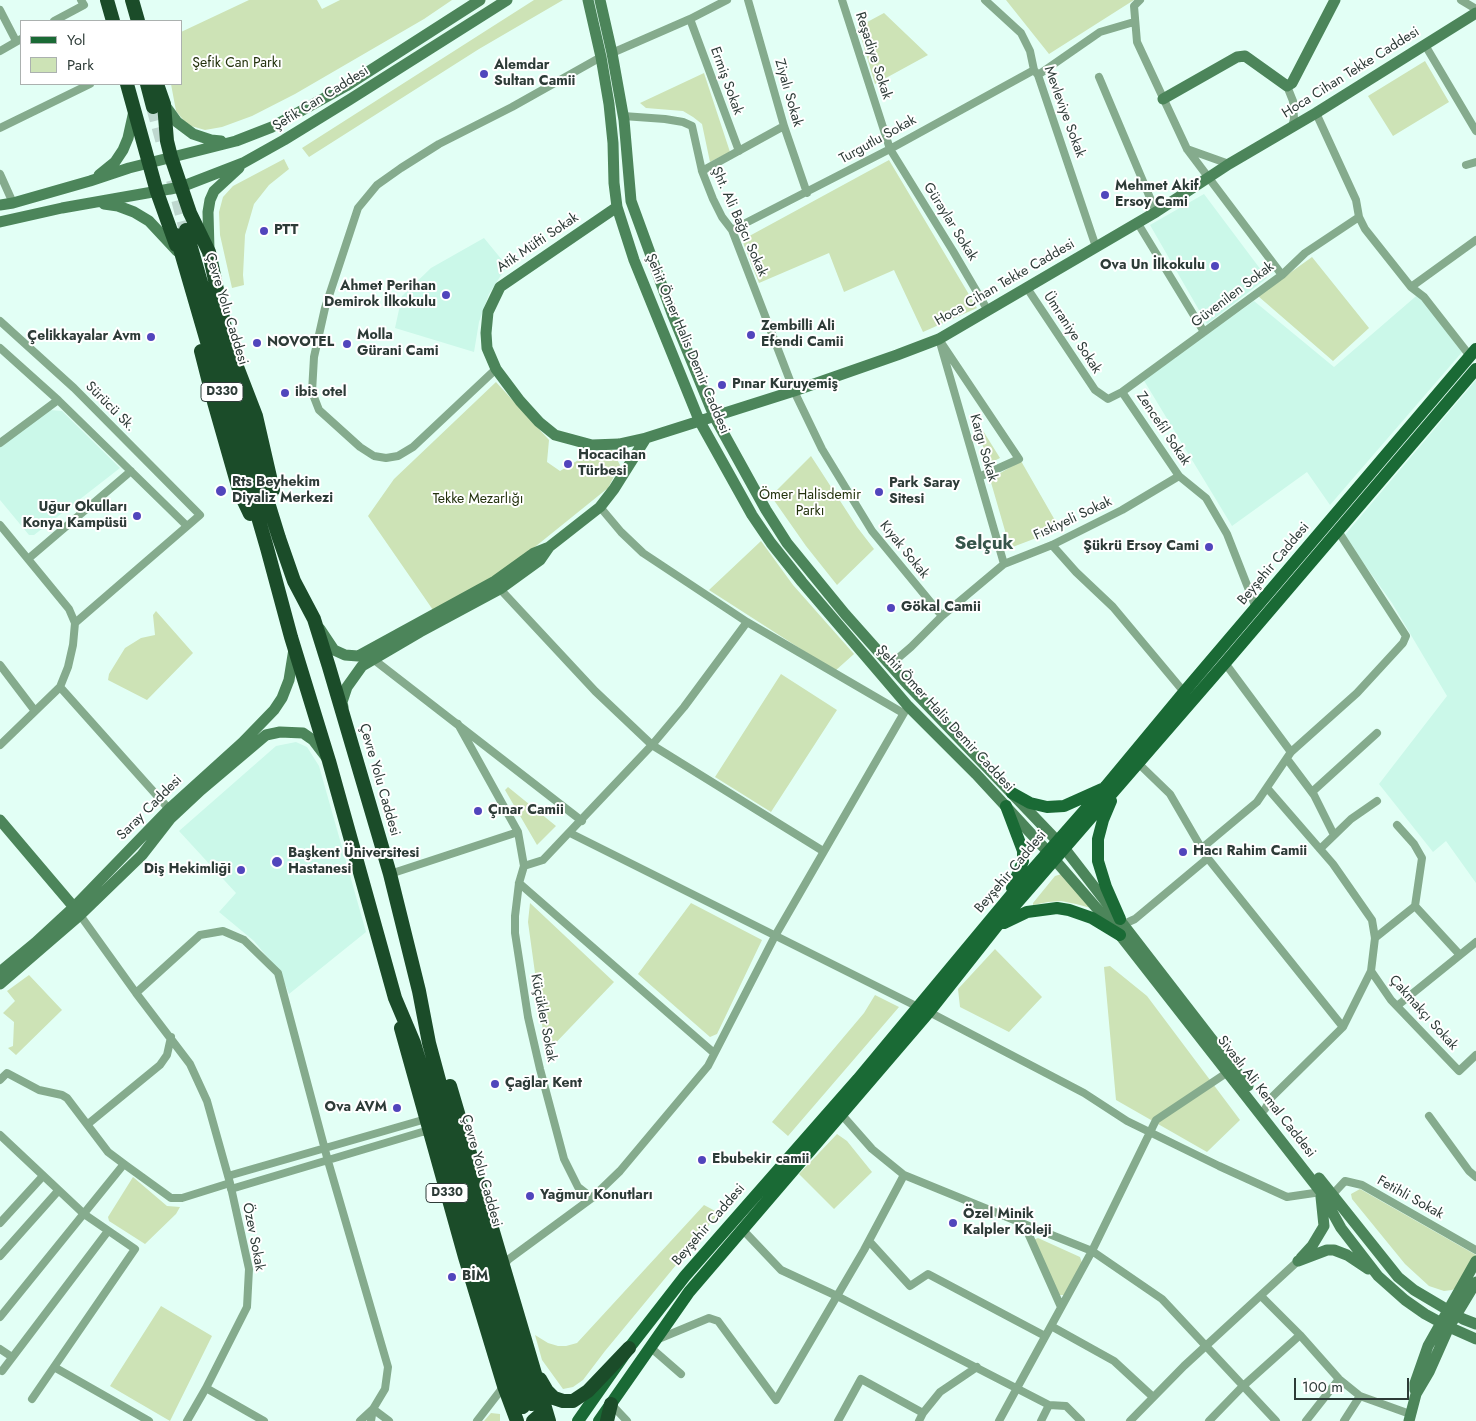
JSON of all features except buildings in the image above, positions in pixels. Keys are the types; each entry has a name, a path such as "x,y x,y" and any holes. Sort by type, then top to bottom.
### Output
{"highway":[{"path":"102,0 109,20"},
{"path":"106,0 113,20"},
{"path":"126,0 132,20"},
{"path":"132,0 138,20"},
{"path":"128,85 148,108"},
{"path":"133,85 167,141 190,212 209,252 229,346 256,416 294,581"},
{"path":"147,85 149,163 157,192 179,253 214,402 240,493 267,548"},
{"path":"148,108 157,85"},
{"name":"Çevre Yolu Caddesi","path":"181,233 212,321 279,538 294,581 314,619 390,874 419,991 429,1043 459,1154 523,1413 414,1043 395,998 329,761 294,649 181,233"},
{"name":"D330","path":"419,991 436,1039 528,1350 523,1413"},
{"name":"D330","path":"395,998 405,1046 504,1386 523,1413 549,1421"},
{"path":"528,1350 547,1391 554,1398 567,1402 579,1398 588,1391 630,1348"},
{"path":"606,1421 611,1404"},
{"path":"523,1413 542,1414 533,1421"}],"main road":[{"name":"Şefik Can Caddesi","path":"0,205 90,181 129,168 236,141 272,127 309,107 480,0"},
{"name":"Şefik Can Caddesi","path":"0,222 95,202 181,187 247,160 333,110 507,0"},
{"name":"Şehit Ömer Halis Demir Caddesi","path":"588,0 609,104 617,207 634,260 700,420 752,515 770,543 906,709 1006,806 1052,856"},
{"name":"Şehit Ömer Halis Demir Caddesi","path":"600,0 623,116 631,201 714,416 766,510 788,543 890,665 1061,845"},
{"path":"1163,99 1237,57 1245,56 1287,86 1292,83 1335,0"},
{"name":"Hoca Cihan Tekke Caddesi","path":"646,438 794,391 897,355 939,338 1156,212 1229,164 1316,113 1425,45 1476,10"},
{"path":"90,181 106,170 123,150 128,138 148,108 177,122 192,134 211,140 236,141"},
{"path":"209,252 208,212 210,200 214,191 247,160"},
{"path":"95,202 118,206 134,212 149,221 179,253"},
{"name":"Atik Müfti Sokak","path":"617,207 500,287 488,312 487,348 496,369 520,401 539,422 555,435 592,445 619,444 646,438"},
{"name":"Beyşehir Caddesi","path":"581,1419 630,1348 685,1276 858,1079 924,1010 997,926 1061,845 1111,788 1184,692 1473,353"},
{"name":"Beyşehir Caddesi","path":"1111,788 1138,764 1226,663 1476,369"},
{"path":"346,724 342,702 347,687 362,666 500,589 540,560 549,548 600,507 614,489 646,438"},
{"path":"314,619 334,650 345,655 358,656 495,581 534,553 549,548"},
{"name":"Saray Caddesi","path":"0,972 77,911 169,809 243,742 274,710 282,698 289,680 294,649"},
{"name":"Saray Caddesi","path":"0,984 77,911 142,855 170,819 266,735 280,732 303,733 313,740 329,761"},
{"path":"1012,793 1030,803 1047,807 1064,806 1111,788"},
{"path":"1111,788 1098,839 1098,861 1106,887 1122,926"},
{"path":"1006,806 1024,851 1023,860 1010,897"},
{"path":"0,820 77,911"},
{"name":"Sivaslı Ali Kemal Caddesi","path":"1061,845 1228,1072 1321,1192 1341,1228 1378,1276 1424,1314 1476,1339"},
{"name":"Beyşehir Caddesi","path":"599,1421 689,1292 842,1115 1010,897 1052,856"},
{"name":"Sivaslı Ali Kemal Caddesi","path":"1052,856 1122,926 1206,1030 1332,1195 1398,1277 1414,1290 1476,1324"},
{"path":"997,926 1027,912 1057,908 1122,926"},
{"path":"1298,1262 1312,1246 1324,1226 1321,1192"},
{"path":"1298,1262 1327,1250 1334,1250 1347,1255 1378,1276"},
{"path":"1410,1418 1416,1394 1429,1372 1445,1324 1476,1261"},
{"path":"1452,1312 1476,1282"}],"street":[{"path":"612,53 727,0"},
{"name":"Ziyalı Sokak","path":"748,0 784,126 806,193"},
{"name":"Reşadiye Sokak","path":"842,0 890,149"},
{"name":"Mevleviye Sokak","path":"985,0 1021,33 1030,51 1096,247"},
{"path":"1140,0 1134,6 1137,42 1187,149 1282,275"},
{"path":"1460,0 1476,10"},
{"path":"1469,0 1476,10"},
{"path":"56,20 83,3"},
{"path":"0,10 19,40 0,51"},
{"name":"Ermiş Sokak","path":"690,18 739,151"},
{"name":"Turgutlu Sokak","path":"732,230 1036,72 1100,32 1134,22"},
{"path":"1425,45 1476,131"},
{"path":"496,369 412,447 398,456 374,456 360,447 319,410 312,392 314,357 325,308 358,208 377,185 439,144 512,107 601,57"},
{"path":"1099,77 1156,212"},
{"path":"0,128 88,85"},
{"path":"1287,86 1294,101 1292,127"},
{"path":"1316,113 1351,187 1356,200 1358,217 1365,229 1411,287 1424,297 1473,353"},
{"name":"Şht. Ali Bağcı Sokak","path":"623,116 665,119 683,122 692,126 702,171 722,217 732,230 794,391"},
{"path":"702,171 784,126"},
{"name":"Güraylar Sokak","path":"890,149 987,310"},
{"path":"1187,149 1229,164"},
{"path":"1466,164 1476,162"},
{"path":"0,174 13,203"},
{"name":"Güvenilen Sokak","path":"1122,392 1282,275 1305,253 1358,217"},
{"path":"1137,222 1204,332"},
{"path":"1411,287 1476,240"},
{"name":"Ümraniye Sokak","path":"1028,288 1095,390 1108,398 1122,392"},
{"name":"Sürücü Sk.","path":"0,320 74,388 200,515 188,526"},
{"path":"939,338 1019,459 979,478"},
{"name":"Kargı Sokak","path":"939,338 1004,564"},
{"path":"0,348 58,400 188,526 76,623"},
{"name":"Kıyak Sokak","path":"794,391 822,449 872,531 942,616"},
{"name":"Zencefil Sokak","path":"1122,392 1178,476 1206,498 1227,534 1256,608"},
{"path":"0,443 58,400"},
{"path":"28,559 132,471"},
{"name":"Fıskiyeli Sokak","path":"890,665 912,647 942,616 1004,564 1052,545 1122,510 1178,476"},
{"path":"503,1266 509,1259 592,1198 620,1171 708,1066 775,936 906,709 748,622 643,554 600,507"},
{"path":"0,525 69,610 76,623 70,660 60,687 0,745"},
{"path":"1202,848 1257,802 1289,755 1358,692 1403,643 1406,636 1338,531"},
{"path":"1052,545 1076,572 1113,607 1184,692"},
{"path":"500,589 595,691 652,745 824,851"},
{"path":"524,866 543,860 652,745 684,708 748,622"},
{"path":"373,659 582,821"},
{"path":"1226,663 1289,755 1312,792 1334,835"},
{"path":"0,665 35,711"},
{"path":"60,687 169,809"},
{"name":"Küçükler Sokak","path":"458,724 518,832 524,866 515,916 515,933 528,1017 564,1160 578,1187 592,1198"},
{"path":"1312,792 1377,733"},
{"path":"1138,764 1170,794 1208,858 1343,1027"},
{"path":"1265,1108 1272,1097 1343,1027 1371,971 1376,938 1372,920 1333,864 1268,788"},
{"path":"1320,849 1351,819 1377,801"},
{"path":"1376,938 1415,906 1422,858 1414,844 1398,825"},
{"path":"390,874 518,832"},
{"path":"570,833 924,1010 1084,1093 1127,1122 1218,1166 1287,1197 1321,1192"},
{"path":"1122,926 1135,919 1208,858"},
{"path":"520,883 714,1053"},
{"path":"1415,906 1460,955"},
{"name":"Özev Sokak","path":"77,911 190,1064 207,1101 230,1183 249,1269 247,1307 187,1421"},
{"path":"136,993 200,935 223,931 244,940 278,973 328,1161 388,1367 385,1389 373,1409 360,1421"},
{"path":"1397,1006 1476,942"},
{"name":"Çakmakçı Sokak","path":"1371,971 1397,1006 1459,1071 1476,1055"},
{"path":"88,1124 160,1065 167,1055 170,1037"},
{"path":"999,1421 1092,1251 1156,1120 1228,1072"},
{"path":"0,1080 8,1073 39,1090 62,1095 67,1098 108,1152 171,1198 182,1198 230,1183 325,1148 428,1125"},
{"path":"842,1115 872,1149 904,1175 1092,1251 1162,1299 1242,1387 1276,1421"},
{"path":"1429,1116 1469,1171 1476,1177"},
{"path":"230,1183 328,1161 422,1132 428,1125"},
{"path":"0,1135 84,1214 136,1249 32,1399"},
{"path":"0,1317 124,1164"},
{"path":"681,1374 652,1344 709,1318 718,1321 776,1400 869,1241 904,1175"},
{"path":"0,1223 43,1176"},
{"name":"Fetihli Sokak","path":"1332,1195 1345,1181 1362,1185 1476,1250"},
{"path":"0,1256 58,1190"},
{"path":"1024,1224 1061,1307"},
{"path":"743,1230 781,1270 837,1296 1049,1405 1066,1406 1081,1421"},
{"path":"2,1371 108,1231"},
{"path":"869,1241 910,1286 928,1274 1046,1336"},
{"path":"1130,1421 1206,1346 1298,1262"},
{"path":"1261,1296 1300,1335 1339,1379 1360,1396 1410,1418"},
{"path":"1051,1326 1114,1361 1153,1397"},
{"path":"1209,1421 1242,1387 1300,1335"},
{"path":"0,1349 12,1357"},
{"path":"54,1367 149,1421"},
{"path":"919,1421 940,1392 977,1367"},
{"path":"838,1421 861,1379 923,1413"},
{"path":"1306,1421 1339,1379"},
{"path":"477,1421 504,1386"},
{"path":"206,1388 264,1421"},
{"path":"1344,1421 1360,1396"},
{"path":"611,1404 627,1421"},
{"path":"1041,1421 1049,1405"},
{"path":"371,1421 373,1409"},
{"path":"373,1409 389,1421"}],"shaded area":[{"name":"Ova Un İlkokulu","path":"1204,194 1267,278 1207,324 1150,225"},
{"name":"Ahmet Perihan Demirok İlkokulu","path":"484,238 507,266 489,294 479,322 474,352 395,328 402,296 431,268"},
{"path":"1422,291 1463,351 1330,505 1307,472 1232,526 1143,379 1254,301 1334,367"},
{"path":"1476,380 1476,883 1446,841 1433,852 1379,784 1447,696 1392,603 1344,536"},
{"path":"50,410 62,411 120,468 34,535 29,535 0,500 0,446"},
{"name":"Başkent Üniversitesi Hastanesi","path":"296,742 307,747 319,766 366,932 289,994 283,979 254,941 219,912 236,893 179,831 276,746"}],"green space":[{"name":"Şefik Can Parkı","path":"249,0 317,0 322,9 340,0 452,0 424,19 295,94 252,116 222,127 205,130 191,126 176,111 171,85 182,85 182,32"},
{"path":"534,0 563,0 479,49 309,157 302,148"},
{"path":"1006,0 1134,0 1049,54"},
{"path":"884,13 928,55 875,84 858,27"},
{"path":"1425,61 1449,102 1393,136 1368,96"},
{"path":"704,73 730,152 710,162 702,124 683,111 646,108 640,103"},
{"path":"284,159 289,169 269,185 254,204 245,235 244,285 232,288 220,235 219,212 223,197 233,186"},
{"path":"889,160 977,308 923,332 894,270 844,292 829,253 759,283 742,240"},
{"path":"1312,257 1369,328 1333,361 1258,296"},
{"name":"Tekke Mezarlığı","path":"496,382 549,440 547,462 560,471 590,453 612,450 620,465 608,488 510,567 433,610 368,516 394,479"},
{"path":"975,418 1000,458 988,464"},
{"name":"Ömer Halisdemir Parkı","path":"811,456 857,527 874,549 837,585 806,546 771,496"},
{"path":"1021,461 1060,529 1010,548 990,479"},
{"path":"761,541 793,585 854,654 835,671 709,590"},
{"path":"156,611 193,653 147,700 108,680 109,674 125,648 141,638 155,635 153,615"},
{"path":"781,674 837,710 771,812 715,777"},
{"path":"508,787 556,826 537,845 505,790"},
{"path":"1065,873 1091,908 1061,901 1033,905 1055,876"},
{"path":"530,903 614,982 546,1053 528,922"},
{"path":"691,903 762,940 717,1034 710,1037 638,974"},
{"path":"995,949 1042,997 1009,1032 960,1007 958,989"},
{"path":"1110,966 1147,996 1240,1120 1207,1152 1116,1100 1104,967"},
{"path":"29,975 62,1010 16,1055 8,1048 13,1046 14,1022 3,1013 15,1001 7,991"},
{"path":"875,995 899,1007 788,1136 772,1122 864,1013"},
{"path":"837,1134 847,1141 872,1172 834,1209 799,1174"},
{"path":"133,1177 167,1206 180,1207 176,1214 145,1244 109,1221 108,1217"},
{"path":"1360,1189 1476,1255 1461,1285 1452,1290 1444,1291 1429,1286 1405,1264 1352,1199 1351,1194"},
{"path":"704,1205 719,1213 583,1380 573,1387 563,1389 542,1360 535,1335 548,1343 558,1346 577,1343"},
{"path":"1038,1238 1080,1257 1082,1263 1064,1295 1058,1295 1033,1240"},
{"path":"161,1306 212,1336 170,1421 110,1386"},
{"path":"491,1413 500,1414 500,1421 484,1421"}],"tunnel":[{"path":"153,107 164,147"},
{"path":"173,180 186,230"}],"place":[{"name":"Alemdar Sultan Camii","path":"484,74"},
{"name":"Mehmet Akif Ersoy Cami","path":"1105,195"},
{"name":"PTT","path":"264,231"},
{"name":"Ova Un İlkokulu","path":"1215,266"},
{"name":"Ahmet Perihan Demirok İlkokulu","path":"446,295"},
{"name":"Zembilli Ali Efendi Camii","path":"751,335"},
{"name":"Çelikkayalar Avm","path":"151,337"},
{"name":"NOVOTEL","path":"257,343"},
{"name":"Molla Gürani Cami","path":"347,344"},
{"name":"Pınar Kuruyemiş","path":"722,385"},
{"name":"ibis otel","path":"285,393"},
{"name":"Hocacihan Türbesi","path":"568,464"},
{"name":"Rts Beyhekim Diyaliz Merkezi","path":"221,491"},
{"name":"Park Saray Sitesi","path":"879,492"},
{"name":"Uğur Okulları Konya Kampüsü","path":"137,516"},
{"name":"Şükrü Ersoy Cami","path":"1209,547"},
{"name":"Gökal Camii","path":"891,608"},
{"name":"Çınar Camii","path":"478,811"},
{"name":"Hacı Rahim Camii","path":"1183,852"},
{"name":"Başkent Üniversitesi Hastanesi","path":"277,862"},
{"name":"Diş Hekimliği","path":"241,870"},
{"name":"Çağlar Kent","path":"495,1084"},
{"name":"Ova AVM","path":"397,1108"},
{"name":"Ebubekir camii","path":"702,1160"},
{"name":"Yağmur Konutları","path":"530,1196"},
{"name":"Özel Minik Kalpler Koleji","path":"953,1223"},
{"name":"BİM","path":"452,1277"}],"district":[{"name":"Selçuk","path":"984,544"}]}
